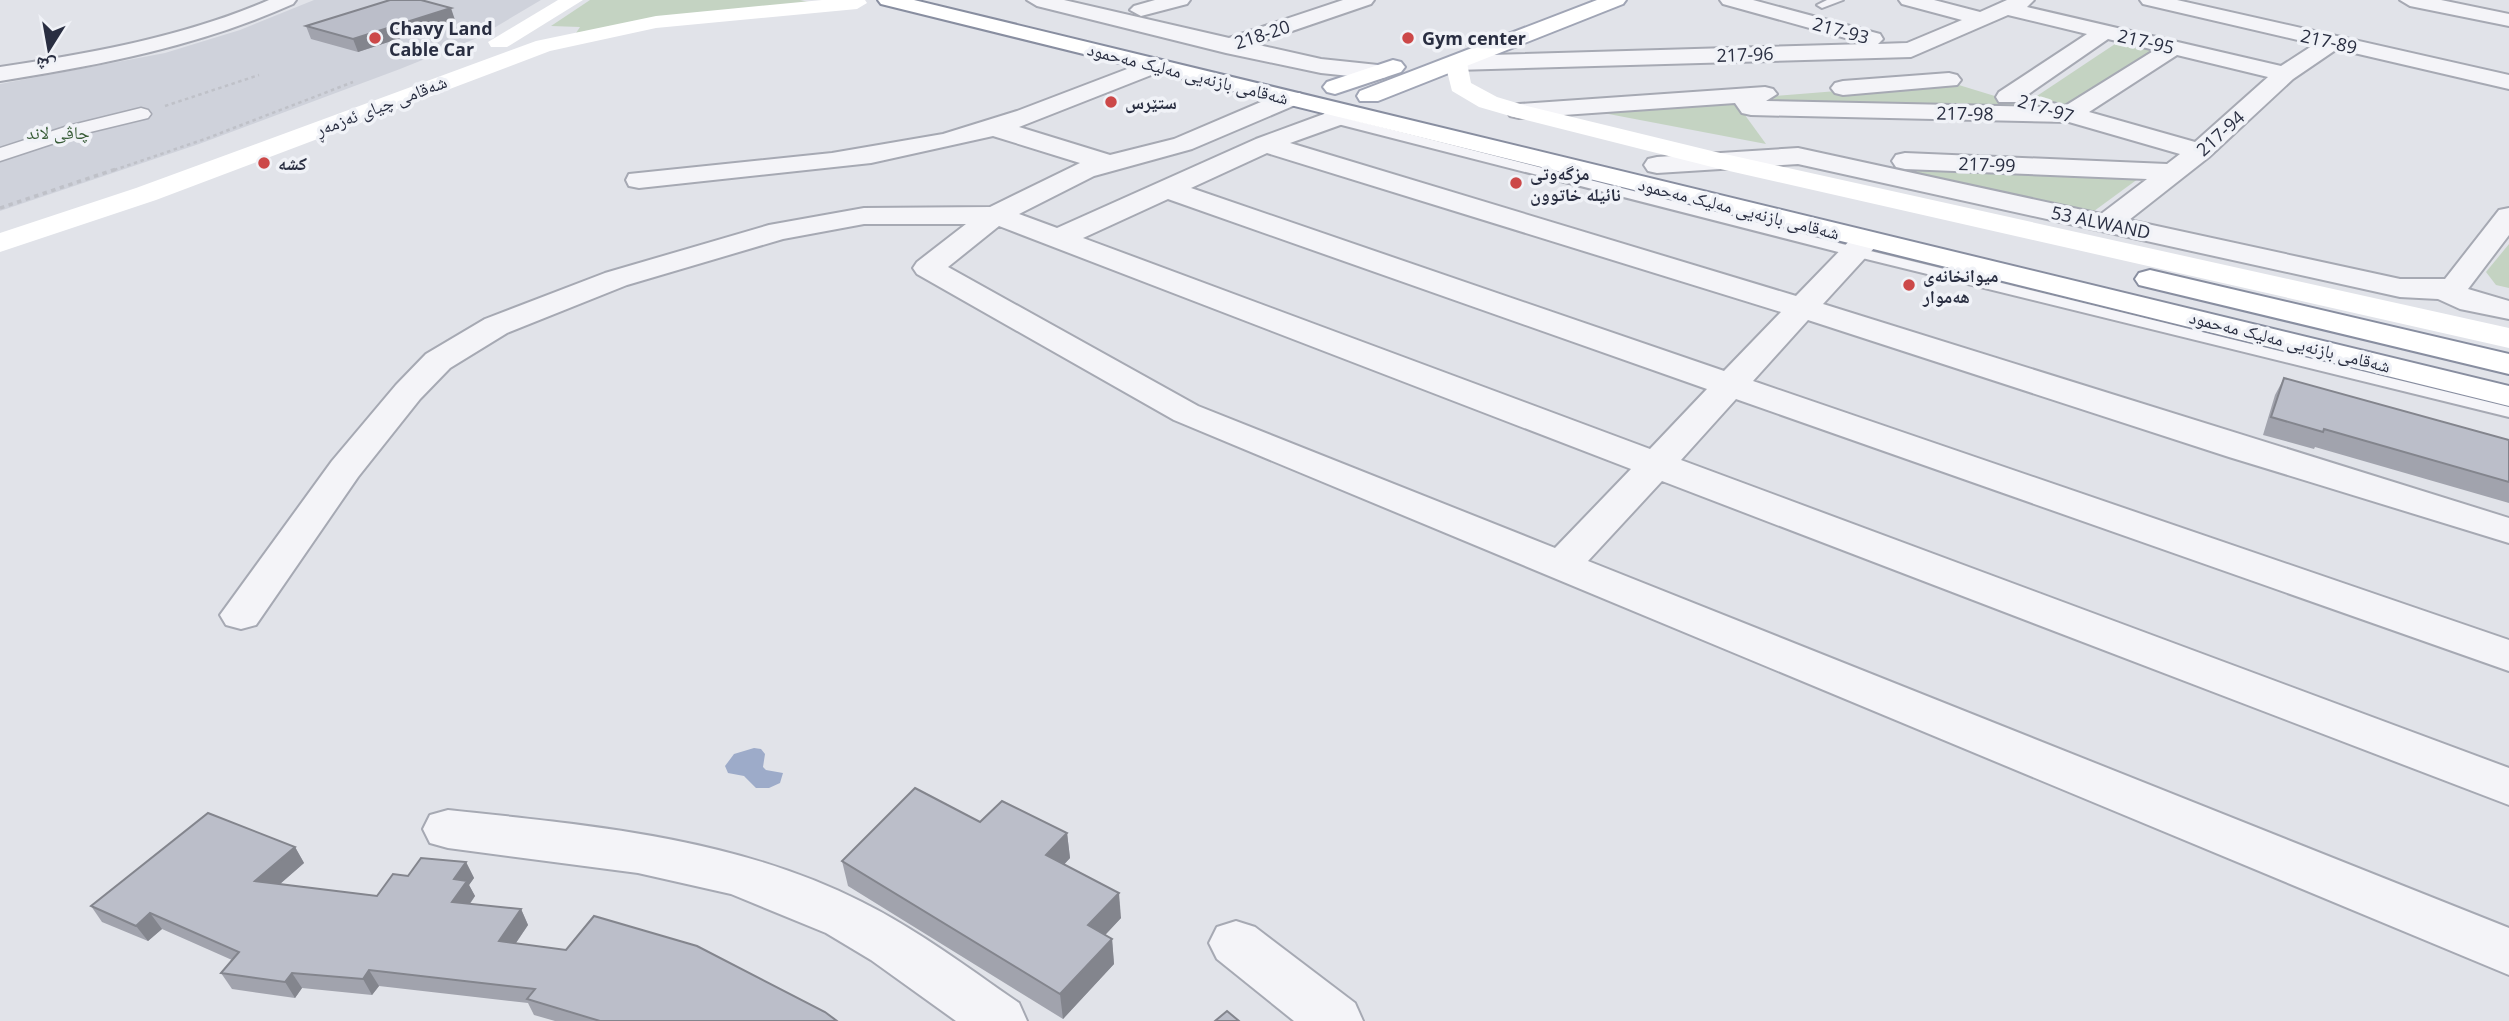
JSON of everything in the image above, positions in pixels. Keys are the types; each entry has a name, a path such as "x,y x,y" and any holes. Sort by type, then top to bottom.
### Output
{"main road":[{"name":"شەقامی چیای ئەزمەڕ","path":"0,223 172,167 386,89 468,57 522,31 573,0"},
{"name":"شەقامی بازنەیی مەلیک مەحمود","path":"971,0 1201,55 1335,105 1861,246 2059,271"},
{"path":"1374,84 1572,0"},
{"path":"1374,84 1455,63 1616,0"},
{"name":"شەقامی چیای ئەزمەڕ","path":"0,243 146,194 481,67 565,41 686,18 847,2"},
{"name":"شەقامی بازنەیی مەلیک مەحمود","path":"847,2 899,3 1291,98 1335,105 1374,84 1657,166 2059,271 2142,291 2509,364"},
{"path":"522,31 565,41"},
{"path":"1455,63 1460,86 1488,102 1519,111 1716,160 2509,338"},
{"name":"شەقامی بازنەیی مەلیک مەحمود","path":"2142,291 2509,396"}],"street":[{"path":"0,74 172,41 234,22 286,0"},
{"path":"1037,0 1227,46 1337,69 1374,84"},
{"path":"1098,0 1141,10 1227,46"},
{"path":"1141,10 1180,0"},
{"name":"218-20","path":"1201,55 1364,0"},
{"name":"217-93","path":"1730,0 1911,50"},
{"path":"1909,0 1984,19"},
{"name":"217-89","path":"2150,0 2509,82"},
{"path":"2410,0 2509,20"},
{"name":"217-96","path":"1455,63 1911,50 2015,4"},
{"name":"217-95","path":"2015,4 2105,31 2286,74"},
{"path":"2008,97 2105,31"},
{"name":"217-94","path":"2106,223 2175,172 2286,74 2333,42"},
{"path":"2068,115 2175,47"},
{"name":"217-97","path":"1852,51 2200,151"},
{"path":"639,180 882,152 995,128 1156,65"},
{"path":"1519,111 1746,102 1949,80"},
{"path":"1291,98 1183,144 1086,170 995,215 928,268 1186,413 2509,952"},
{"path":"1746,102 1789,149"},
{"name":"217-98","path":"1746,102 2068,115"},
{"path":"1060,238 1265,144 1335,105"},
{"path":"0,155 75,130 141,114"},
{"path":"995,128 1107,163"},
{"path":"1265,144 1802,308 2509,531"},
{"name":"53 ALWAND","path":"1657,166 1789,149 2400,288 2444,290 2471,302 2509,310"},
{"name":"217-99","path":"1789,149 2175,172"},
{"path":"1167,189 2509,656"},
{"path":"241,615 345,469 408,392 438,361 496,326 616,279 779,231 864,216 995,215 2509,787"},
{"path":"2444,290 2456,285 2509,216"},
{"path":"1562,565 1861,246"},
{"path":"449,828 636,850 744,877 822,906 911,957 999,1021"},
{"path":"1236,943 1335,1021"}],"lane":[{"path":"1822,5 1838,0"},
{"path":"1861,246 2509,412"}],"path":[{"path":"141,114 259,75"},
{"path":"0,208 193,143 353,82"}],"shaded area":[{"name":"چاڤی لاند","path":"314,0 541,0 477,38 400,69 199,144 0,211 0,84 165,53 240,30"}],"green space":[{"path":"590,0 809,2 576,33 580,27 551,26"},
{"path":"2124,38 2162,46 2069,113 2028,102"},
{"path":"1949,82 2050,113 1768,101 1774,96"},
{"path":"1734,100 1766,144 1598,112"},
{"path":"1884,167 2146,173 2090,214"},
{"path":"2509,244 2509,288 2496,285 2486,272"}],"water":[{"path":"754,748 761,749 765,754 763,767 766,770 783,773 780,783 769,788 756,788 744,776 728,773 725,766 734,754"}],"building":[{"path":"390,0 421,0 451,8 353,39 306,26"},
{"path":"2284,378 2509,440 2509,482 2324,429 2323,432 2271,417"},
{"path":"915,788 980,822 1002,801 1067,833 1046,855 1119,893 1088,925 1112,939 1060,994 842,861"},
{"path":"208,813 295,847 255,881 377,896 393,874 408,876 421,858 466,862 454,879 467,881 452,902 521,909 499,941 566,950 594,916 697,946 825,1012 837,1021 600,1021 527,999 535,989 369,970 363,979 292,973 285,982 221,973 239,952 150,913 136,926 91,906"},
{"path":"1227,1011 1239,1021 1215,1021"}],"place":[{"name":"Chavy Land Cable Car","path":"375,38"},
{"name":"Gym center","path":"1408,38"},
{"name":"ستێرس","path":"1111,102"},
{"name":"كشه","path":"264,163"},
{"name":"مزگەوتی نائیلە خاتوون","path":"1516,183"},
{"name":"میوانخانەی هەموار","path":"1909,285"}]}
